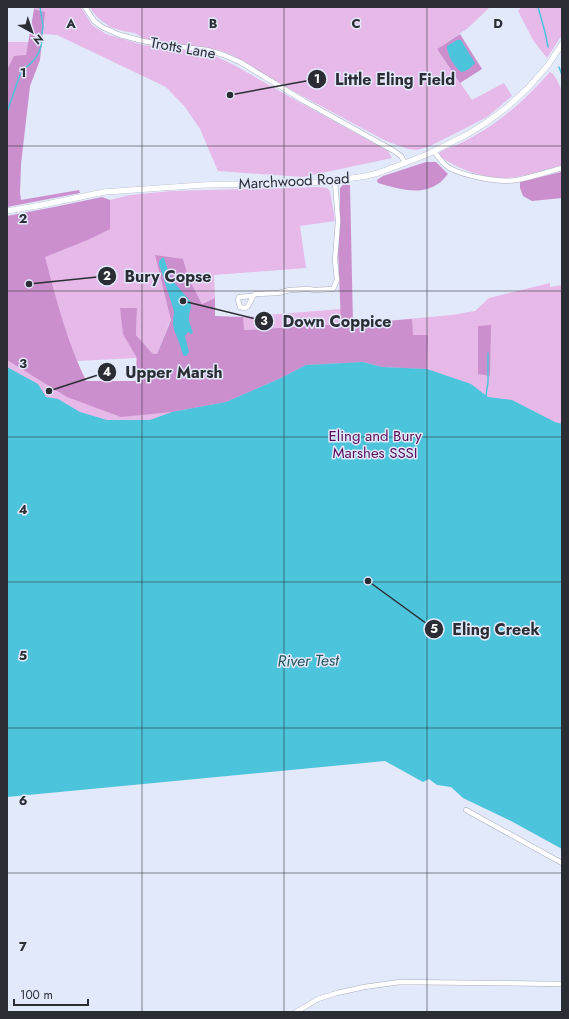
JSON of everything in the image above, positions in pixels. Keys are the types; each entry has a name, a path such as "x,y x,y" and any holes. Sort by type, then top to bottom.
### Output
{"street":[{"name":"Trotts Lane","path":"85,7 94,21 102,27 120,35 165,45 207,50 240,62 304,102 394,151 401,156 406,163"},
{"name":"Marchwood Road","path":"7,211 104,192 203,185 307,183 335,181 366,176 406,163 434,151 468,134 487,122 506,108 528,88 543,72 562,44"},
{"path":"434,151 443,163 450,168 486,179 509,181 518,180 562,168"},
{"path":"252,296 255,294 278,293 290,290 333,289 337,280 335,260 338,221 335,181"},
{"path":"466,810 562,863"},
{"path":"296,1012 318,1000 337,993 364,986 400,982 562,984"}],"green space":[{"path":"33,7 81,7 92,25 106,34 143,45 192,51 215,56 234,65 388,151 392,158 303,177 218,171 200,129 185,107 166,87 57,35 42,34 44,12 34,9"},
{"path":"90,7 490,7 468,28 437,49 472,100 504,83 512,96 487,117 464,129 428,147 417,150 408,149 386,141 293,91 232,55 219,50 146,40 135,33 110,27 98,18"},
{"path":"520,7 562,7 562,35 547,58 533,40 518,11"},
{"path":"7,42 29,42 26,55 7,70"},
{"path":"550,72 557,80 562,91 562,165 516,177 496,178 476,174 439,156 440,152 457,145 495,123 524,99"},
{"name":"Eling and Bury Marshes SSSI","path":"327,188 330,191 335,221 300,226 306,268 214,275 215,298 202,304 189,279 183,259 174,311 157,354 341,325 452,315 475,311 489,298 550,283 550,287 562,285 562,798 7,428 7,217 110,229 110,200 130,195 171,191","holes":["137,308 136,335 153,354 123,334","136,358 136,381 86,381 77,361"]},
{"path":"341,309 342,324 243,330 243,317"}],"shaded area":[{"path":"34,9 45,12 40,60 30,86 21,164 21,200 79,190 80,193 7,207 7,70 14,56 26,55"},
{"path":"460,34 482,69 460,83 437,49"},
{"path":"426,162 436,162 448,174 439,183 429,188 415,191 378,183 377,180 383,176"},
{"path":"561,172 562,198 532,201 523,196 520,188 520,182"},
{"path":"344,184 350,185 353,324 412,319 413,335 428,335 427,369 382,367 363,362 306,365 281,378 226,402 172,412 121,417 67,397 7,360 7,216 102,197 110,200 110,229 90,239 45,257 68,336 86,381 136,381 137,358 123,334 120,308 137,308 136,335 153,354 157,354 171,320 155,255 183,259 189,279 202,304 215,298 215,316 243,317 244,330 341,324 338,251 340,188"},
{"path":"491,325 490,376 478,374 478,326"}],"water":[{"path":"457,40 461,40 475,63 469,69 461,72 451,60 447,49 447,46"},
{"path":"164,258 171,279 190,301 191,307 189,321 193,333 191,334 188,332 185,336 189,352 186,356 184,356 182,352 174,330 174,311 159,264 159,261"},
{"name":"River Test","path":"363,362 382,367 427,369 471,384 488,397 512,400 555,422 562,424 562,849 511,821 463,798 451,787 437,785 429,779 423,782 385,761 7,797 7,367 38,384 46,397 58,399 80,412 107,420 150,420 172,412 226,402 281,378 306,365"}],"waterway":[{"path":"40,7 43,26 42,34"},
{"path":"538,7 548,47"},
{"path":"7,112 20,75 36,58 42,41"},
{"path":"559,67 562,75"},
{"path":"486,396 488,382 488,353"}],"place":[{"name":"Little Eling Field","path":"230,95"},
{"name":"Bury Copse","path":"29,284"},
{"name":"Down Coppice","path":"183,301"},
{"name":"Upper Marsh","path":"49,391"},
{"name":"Eling Creek","path":"368,581"}]}
